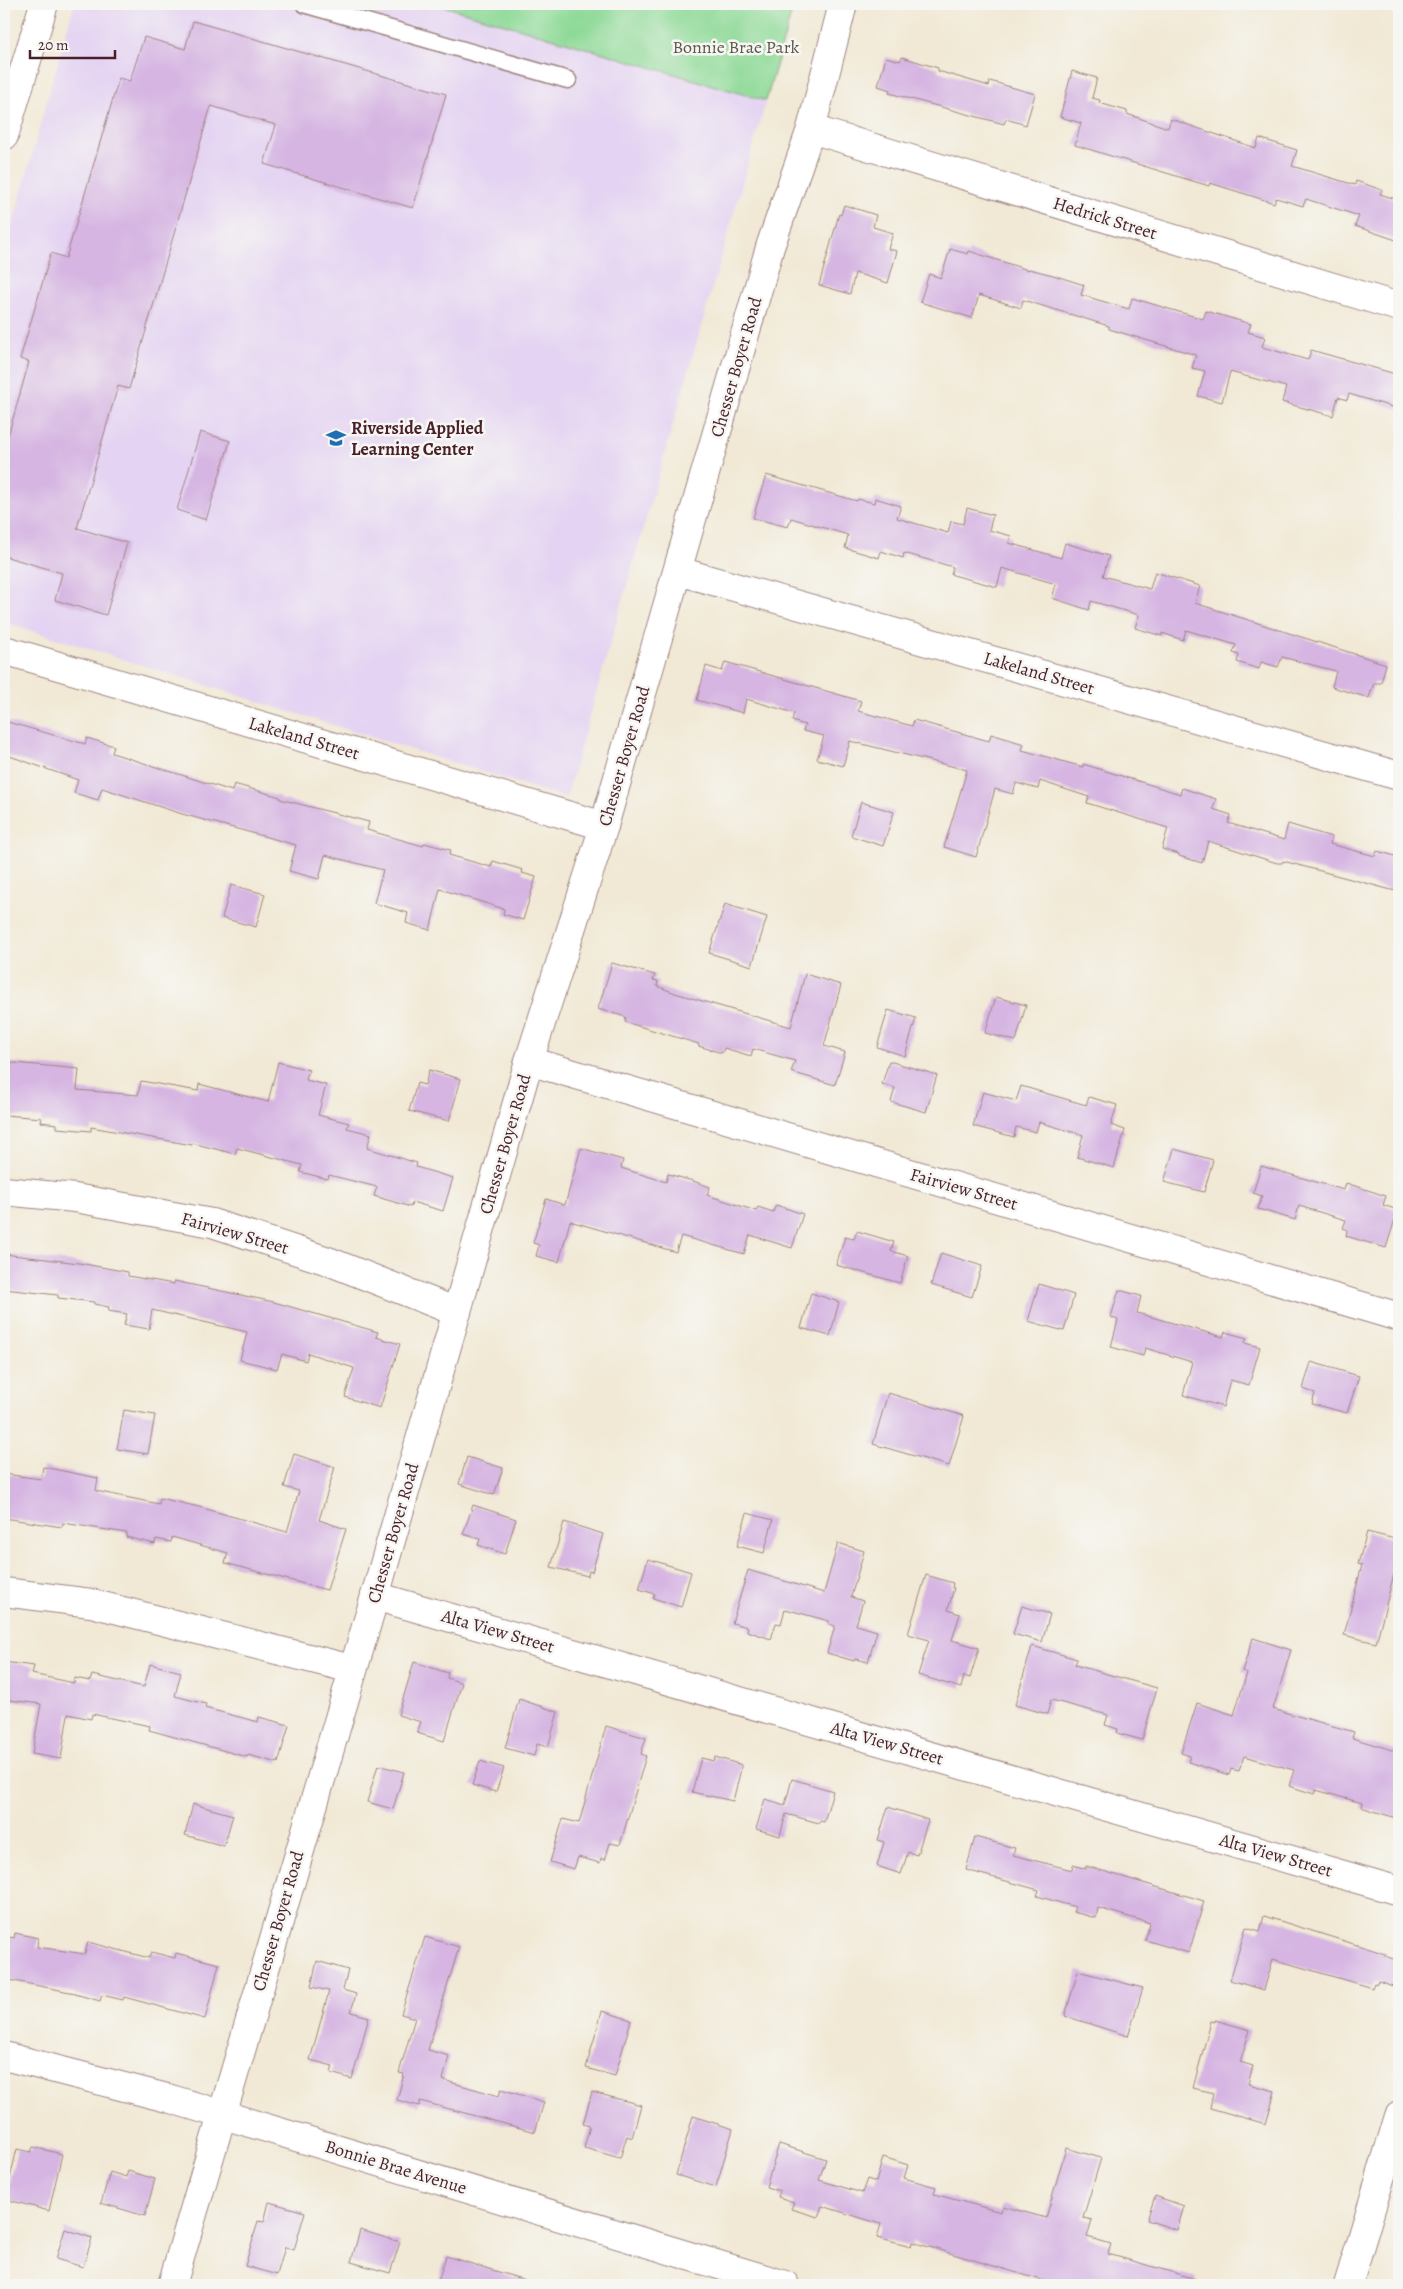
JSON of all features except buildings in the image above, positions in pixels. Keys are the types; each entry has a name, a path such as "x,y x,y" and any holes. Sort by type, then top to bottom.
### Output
{"street":[{"path":"4,136 44,4"},
{"name":"Chesser Boyer Road","path":"172,2285 375,1596 529,1061 604,826 770,247 811,129 843,4"},
{"name":"Hedrick Street","path":"811,129 1399,307"},
{"name":"Lakeland Street","path":"678,571 1399,776"},
{"name":"Lakeland Street","path":"4,650 604,826"},
{"name":"Fairview Street","path":"529,1061 1399,1317"},
{"name":"Fairview Street","path":"4,1191 75,1198 212,1223 328,1261 457,1312"},
{"path":"4,1592 90,1603 352,1669"},
{"name":"Alta View Street","path":"375,1596 1399,1891"},
{"name":"Bonnie Brae Avenue","path":"4,2056 171,2099 785,2285"},
{"path":"1348,2285 1399,2116"}],"lane":[{"path":"304,4 568,80"}],"shaded area":[{"name":"Riverside Applied Learning Center","path":"74,4 436,4 766,101 566,798 4,622 4,255"}],"green space":[{"name":"Bonnie Brae Park","path":"436,4 794,4 766,101"}],"place":[{"name":"Riverside Applied Learning Center","path":"336,438"}]}
